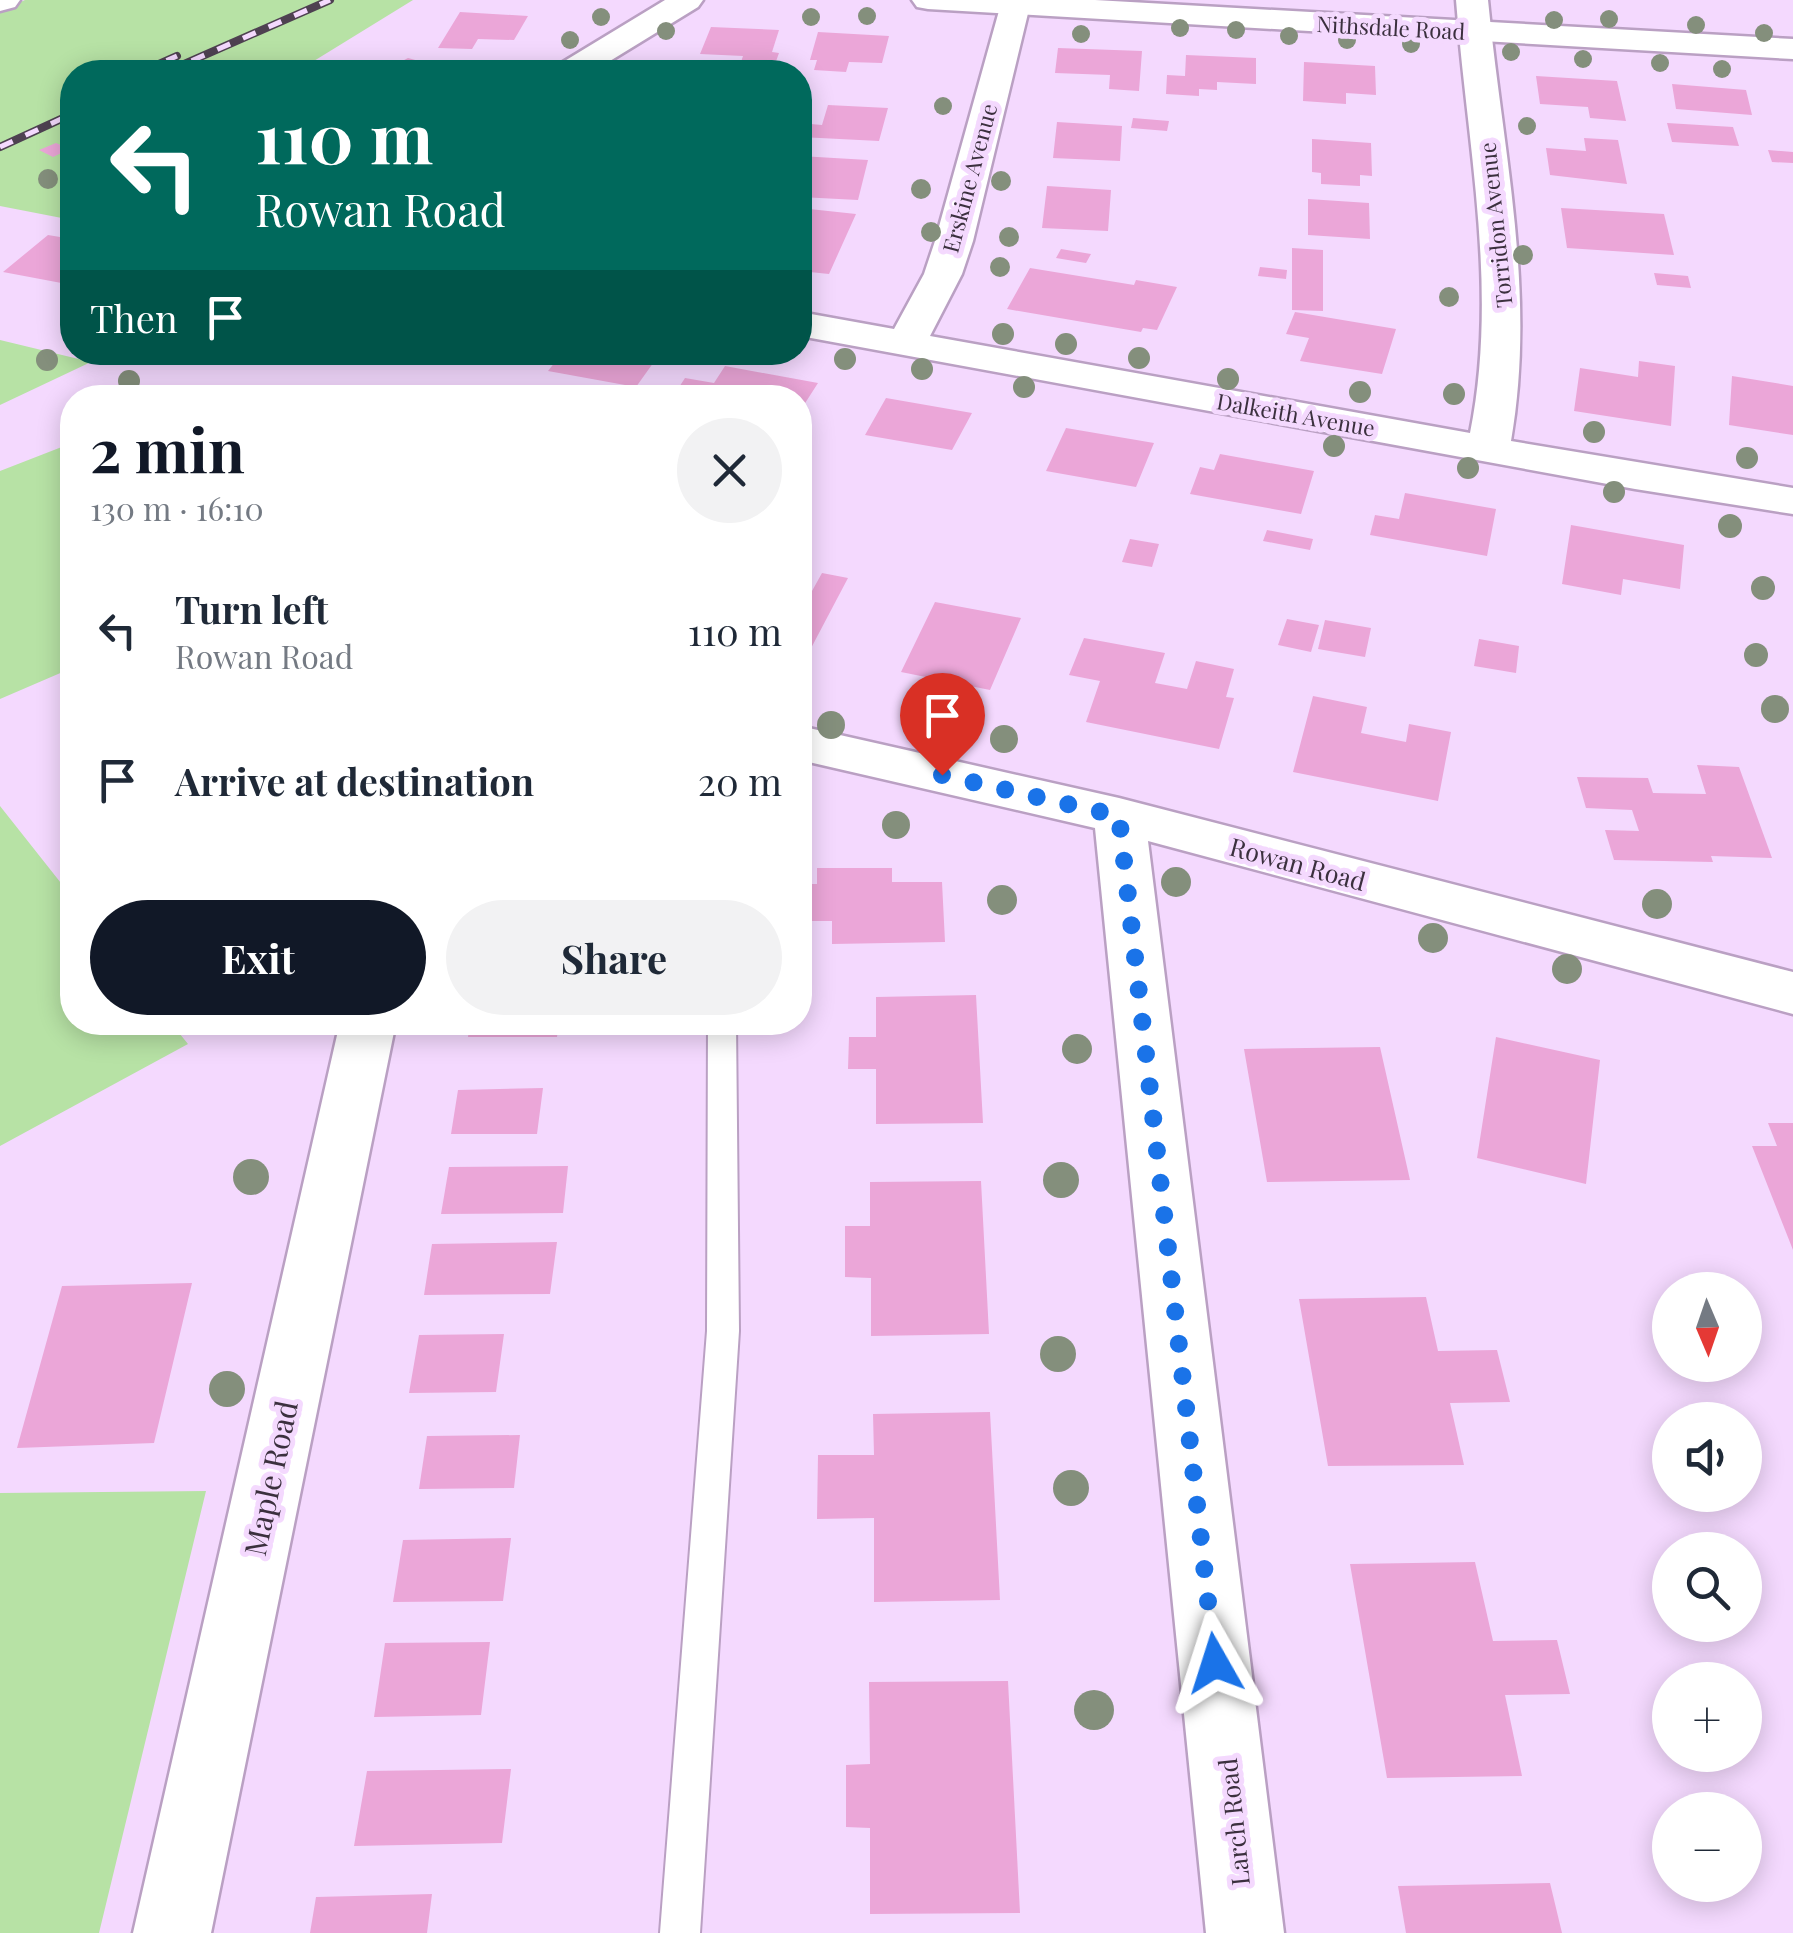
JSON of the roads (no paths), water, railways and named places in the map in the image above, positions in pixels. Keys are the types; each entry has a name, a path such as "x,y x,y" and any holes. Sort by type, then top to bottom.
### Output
{"street":[{"path":"590,60 687,0"},
{"name":"Nithsdale Road","path":"928,0 1473,16 1793,49"},
{"name":"Erskine Avenue","path":"906,344 943,274 954,241 1014,5"},
{"name":"Torridon Avenue","path":"1473,16 1505,302 1500,400 1488,449"},
{"name":"Dalkeith Avenue","path":"812,326 1793,501"},
{"name":"Rowan Road","path":"812,746 1119,816 1793,993"},
{"name":"Larch Road","path":"1119,816 1245,1933"},
{"name":"Maple Road","path":"172,1933 365,1035"}],"lane":[{"path":"680,1933 723,1331 722,1035"}],"railway":[{"path":"193,60 330,0"},
{"path":"168,60 177,56"},
{"path":"0,147 60,120"}]}
